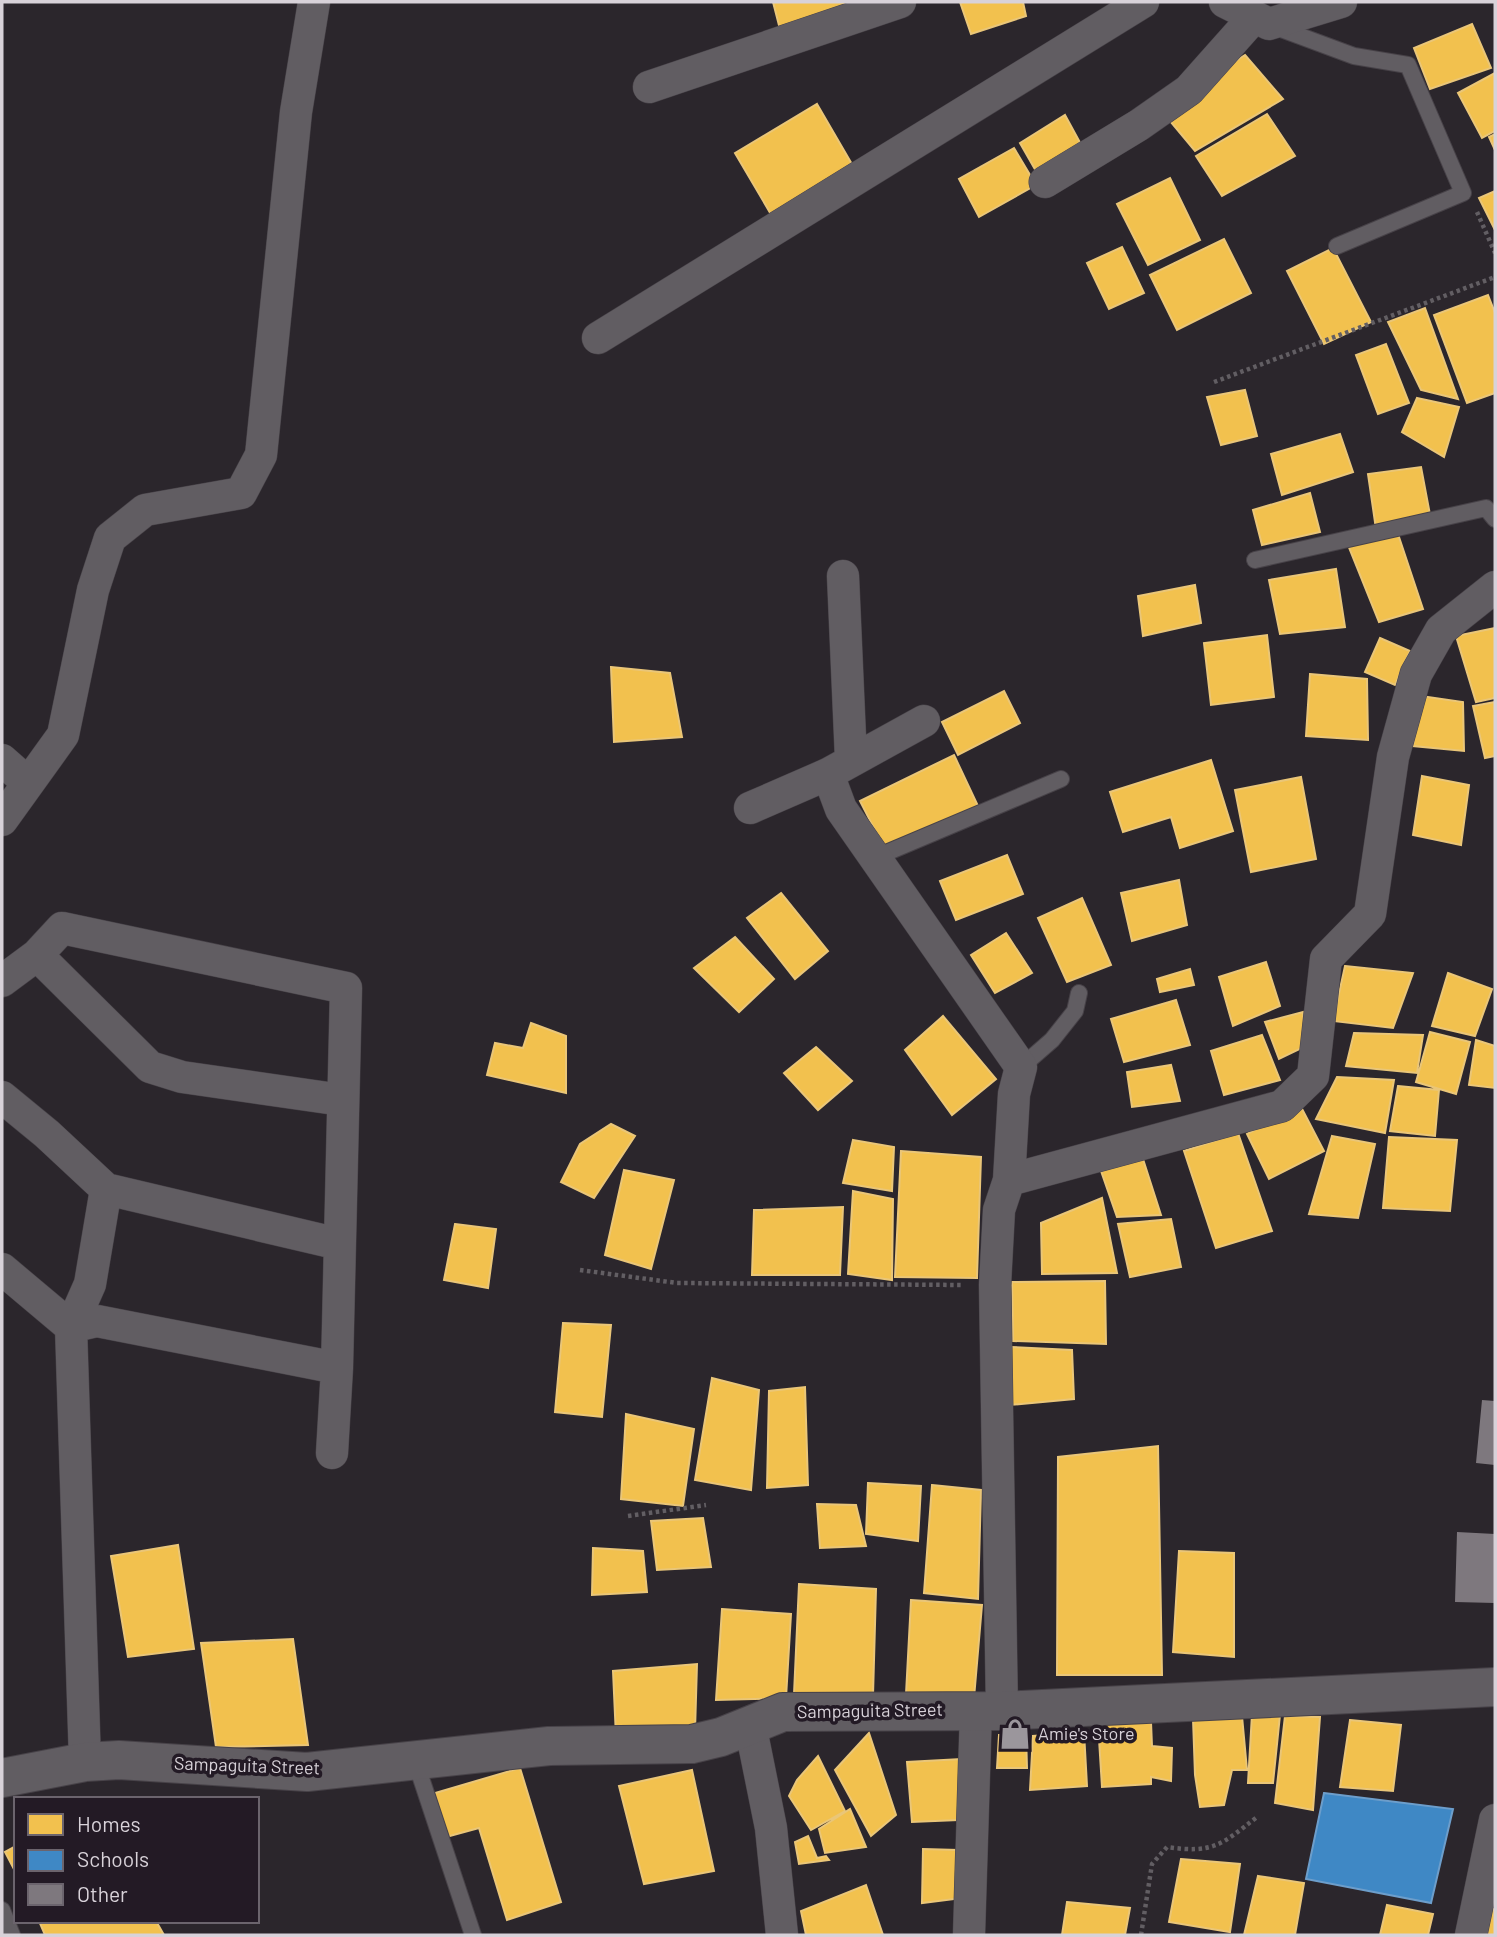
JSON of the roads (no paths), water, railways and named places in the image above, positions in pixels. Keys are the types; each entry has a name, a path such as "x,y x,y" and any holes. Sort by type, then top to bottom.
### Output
{"street":[{"path":"2,820 63,735 93,590 110,538 145,510 241,494 261,455 296,112 314,2"},
{"path":"649,87 900,2"},
{"path":"598,338 1143,2"},
{"path":"1225,2 1262,20"},
{"path":"1045,182 1139,125 1189,90 1262,20 1341,2"},
{"path":"843,576 841,809 1021,1067 1014,1094 1009,1180 999,1210 995,1285 989,1710 969,1935"},
{"path":"1009,1180 1282,1107 1312,1076 1326,959 1370,914 1393,757 1416,674 1441,630 1495,587"},
{"path":"750,808 840,767 924,721"},
{"path":"2,760 28,783"},
{"path":"2,981 37,955 62,928 346,988 337,1368 332,1453"},
{"path":"37,955 150,1067 182,1077 342,1100"},
{"path":"2,1097 47,1134 106,1189 339,1244"},
{"path":"85,1762 71,1327 90,1284 106,1189"},
{"path":"2,1269 71,1327"},
{"path":"71,1327 97,1321 337,1368"},
{"name":"Sampaguita Street","path":"2,1778 85,1762 119,1760 307,1772 549,1746 692,1744 720,1737 783,1712 989,1710 1495,1687"},
{"path":"750,1724 771,1828 782,1935"},
{"path":"1471,1935 1495,1820"}],"lane":[{"path":"1262,20 1354,56 1408,65 1463,193 1337,246"},
{"path":"1255,560 1486,508 1495,519"},
{"path":"874,858 1061,779"},
{"path":"1021,1067 1052,1040 1075,1011 1079,993"},
{"path":"415,1760 473,1935"},
{"path":"2,1910 12,1935"}],"place":[{"name":"Amie's Store","path":"1015,1734"}]}
